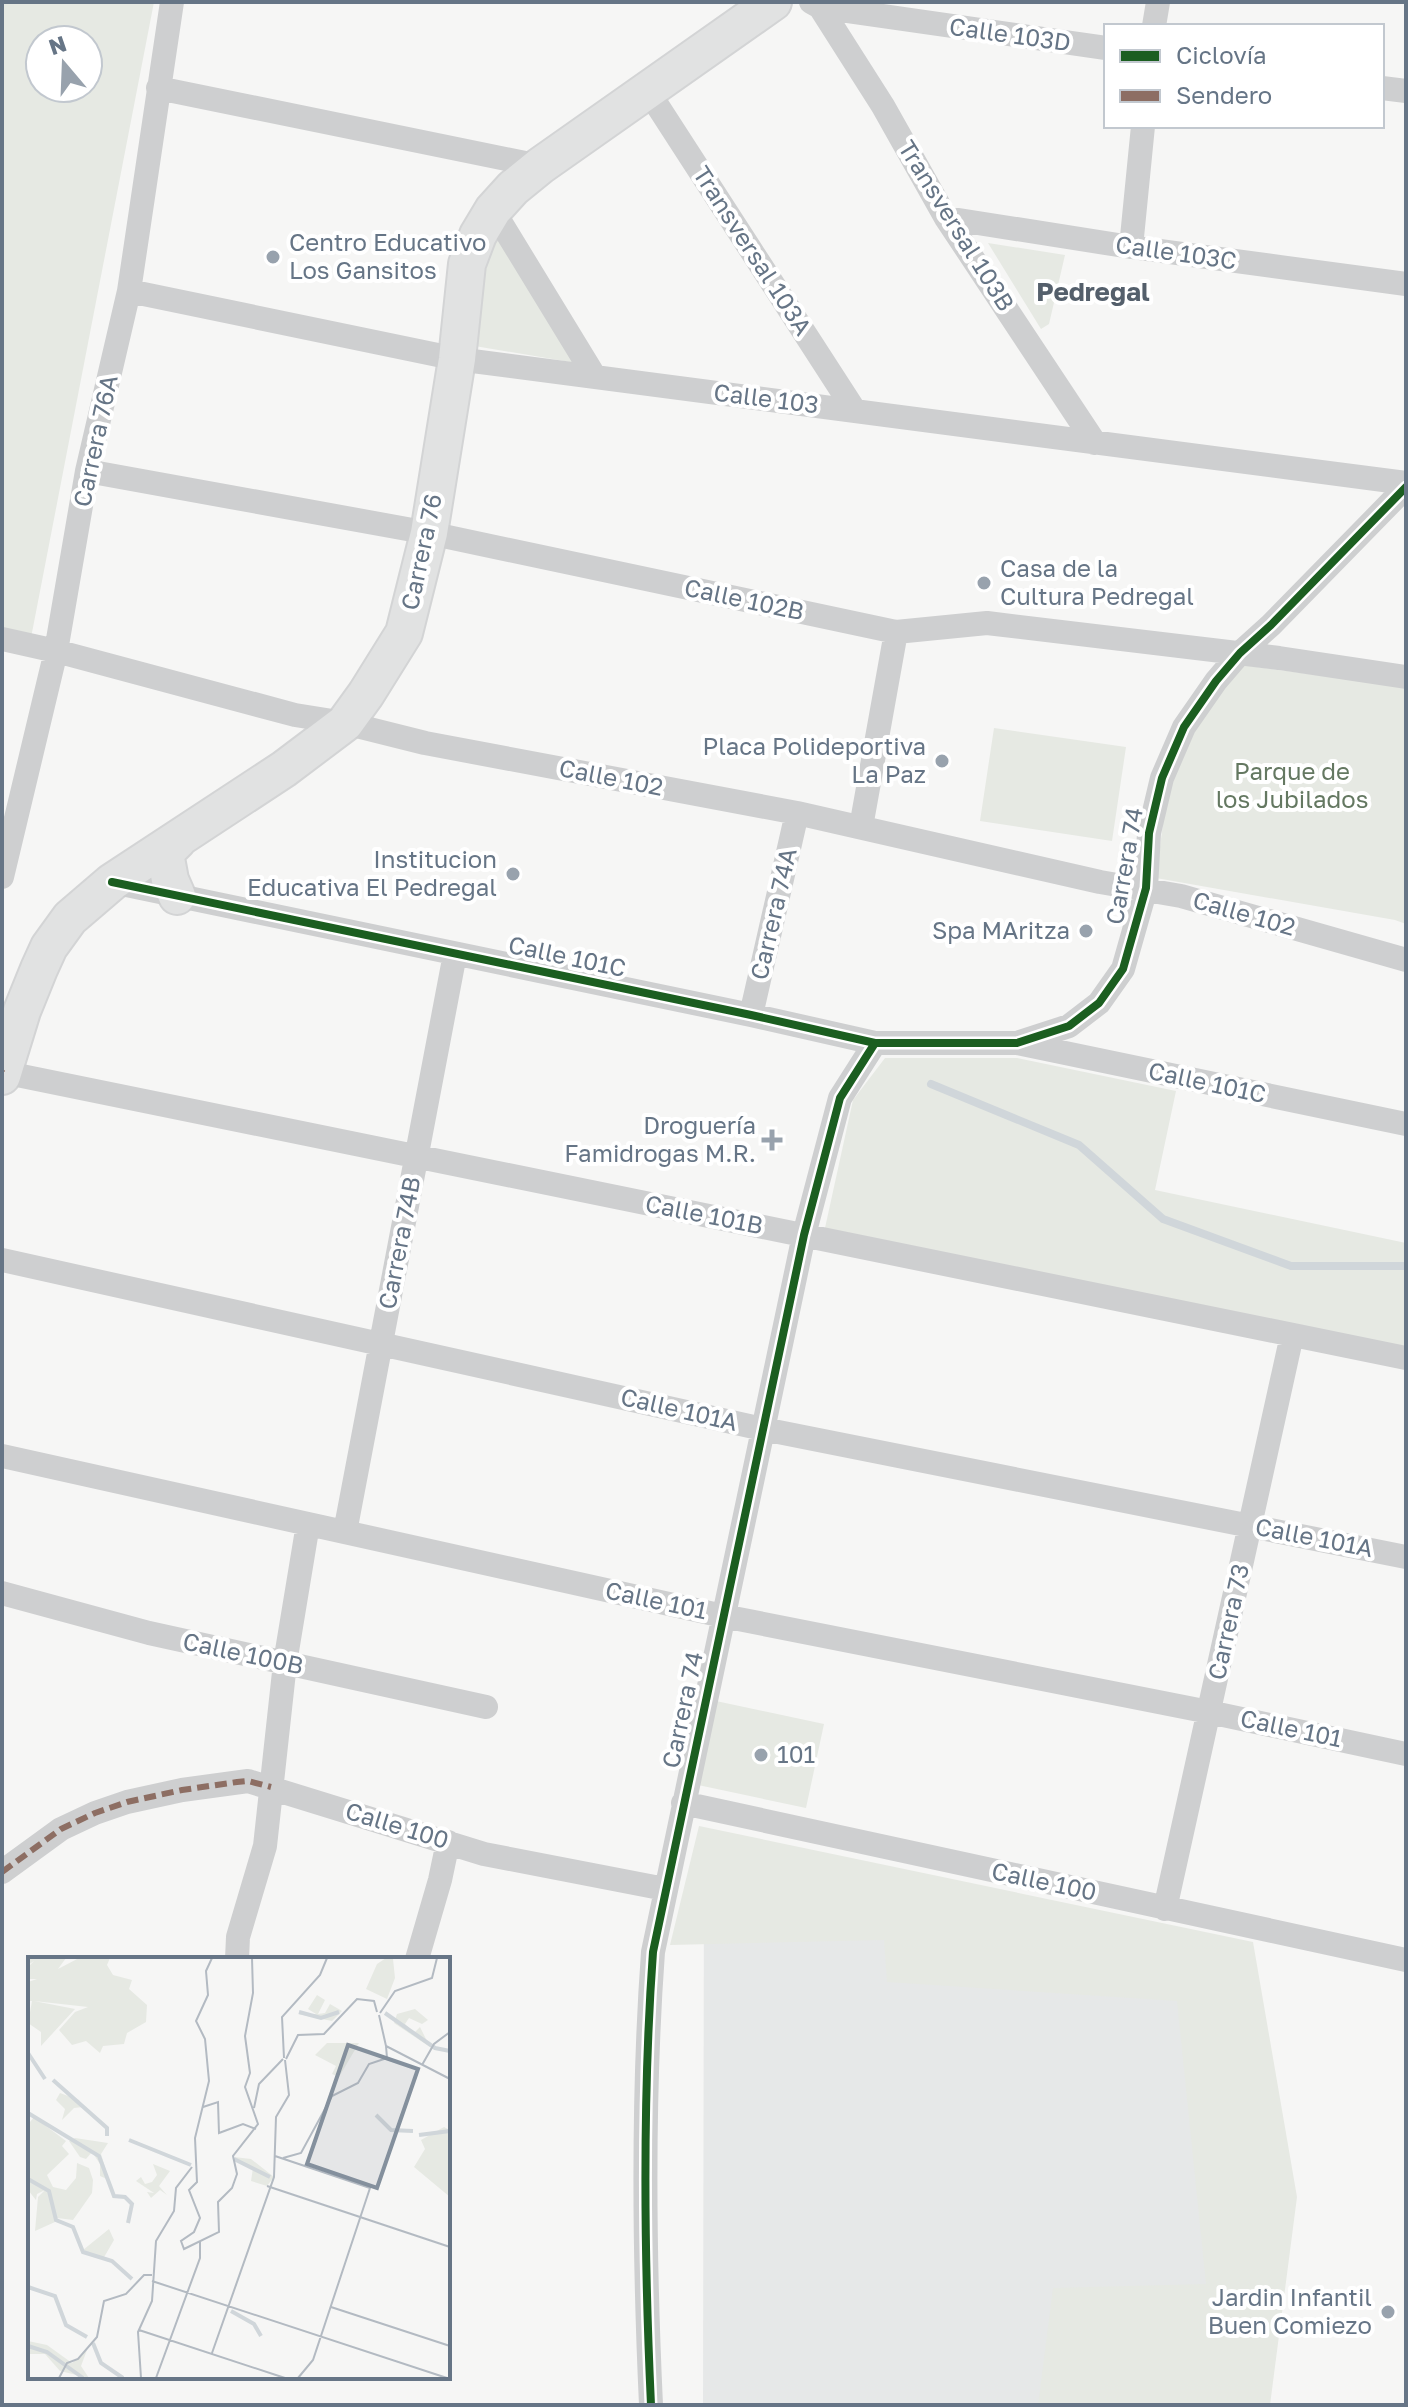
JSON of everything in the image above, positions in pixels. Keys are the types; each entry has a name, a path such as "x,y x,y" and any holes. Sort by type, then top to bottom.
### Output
{"street":[{"name":"Carrera 76A","path":"2,877 10,812 56,651 87,471 129,291 172,2"},
{"name":"Carrera 76","path":"2,1074 22,1011 49,947 70,918 112,882 284,769 345,723 404,633 429,533 457,359 467,264 478,235 493,210 540,166 773,2"},
{"path":"1154,24 1158,2"},
{"name":"Calle 103D","path":"816,5 1104,48"},
{"name":"Transversal 103B","path":"816,5 883,106 946,218 1095,443"},
{"path":"158,88 540,166"},
{"path":"1384,88 1406,91"},
{"name":"Transversal 103A","path":"648,91 855,411"},
{"path":"1131,247 1143,128"},
{"path":"493,210 595,377"},
{"name":"Calle 103C","path":"946,218 1131,247 1406,284"},
{"name":"Calle 103","path":"129,291 457,359 1406,485"},
{"name":"Calle 102B","path":"87,471 429,533 896,632 987,623 1240,653 1406,677"},
{"name":"Carrera 74","path":"1017,1043 1069,1026 1099,1003 1123,969 1146,888 1149,833 1162,778 1184,727 1240,653 1406,485"},
{"path":"861,827 896,632"},
{"name":"Calle 102","path":"2,639 295,715 345,723 425,743 797,813 1100,882 1181,896 1406,960"},
{"name":"Carrera 74A","path":"751,1015 797,813"},
{"path":"177,896 170,880 165,853 178,840"},
{"name":"Calle 101C","path":"112,882 875,1043 1017,1043 1406,1124"},
{"name":"Carrera 74B","path":"345,1532 455,954"},
{"name":"Carrera 74","path":"651,2405 646,2280 647,2038 653,1952 804,1235 840,1098 875,1043"},
{"name":"Calle 101B","path":"2,1074 1406,1358"},
{"name":"Calle 101A","path":"2,1260 763,1429 1406,1557"},
{"name":"Carrera 73","path":"1165,1909 1292,1335"},
{"name":"Calle 101","path":"2,1456 723,1616 1406,1754"},
{"path":"237,1957 238,1937 265,1846 285,1663 308,1524"},
{"name":"Calle 100B","path":"2,1593 149,1633 486,1707"},
{"name":"Calle 100","path":"2,1872 61,1829 95,1813 127,1802 182,1790 248,1781 484,1854 665,1889"},
{"name":"Calle 100","path":"683,1803 1406,1960"},
{"path":"418,1957 448,1842"}],"shaded area":[{"path":"704,1862 1182,1957 1219,2405 703,2405"}],"green space":[{"path":"2,2 154,2 30,643 2,639"},
{"path":"495,223 576,363 457,343"},
{"path":"988,243 1065,255 1049,324 1041,329"},
{"name":"Parque de los Jubilados","path":"1242,665 1406,687 1406,924 1156,878 1167,792 1179,749"},
{"path":"994,728 1126,747 1112,841 980,821"},
{"path":"885,1058 1017,1058 1176,1091 1155,1190 1406,1243 1406,1347 825,1228 853,1100"},
{"name":"101","path":"716,1701 824,1724 806,1808 698,1785"},
{"path":"699,1826 1253,1942 1297,2197 1270,2405 1038,2405 1053,2288 1206,2284 1177,2001 887,1982 884,1940 670,1945"}],"waterway":[{"path":"931,1084 1079,1145 1163,1219 1291,1266 1406,1266"}],"marked path":[{"path":"2,1872 61,1829 127,1802 237,1782 248,1781 271,1787"}],"cycle path":[{"path":"112,882 875,1043 1017,1043 1069,1026 1099,1003 1123,969 1146,888 1149,833 1162,778 1184,727 1216,681 1240,653 1406,487"},
{"path":"651,2405 645,2178 653,1952 804,1235 840,1098 875,1043"}],"place":[{"name":"Centro Educativo Los Gansitos","path":"273,257"},
{"name":"Casa de la Cultura Pedregal","path":"984,583"},
{"name":"Placa Polideportiva La Paz","path":"942,761"},
{"name":"Institucion Educativa El Pedregal","path":"513,874"},
{"name":"Spa MAritza","path":"1086,931"},
{"name":"Droguería Famidrogas M.R.","path":"772,1140"},
{"name":"101","path":"761,1755"},
{"name":"Jardin Infantil Buen Comiezo","path":"1388,2312"}],"district":[{"name":"Pedregal","path":"1093,292"}]}
